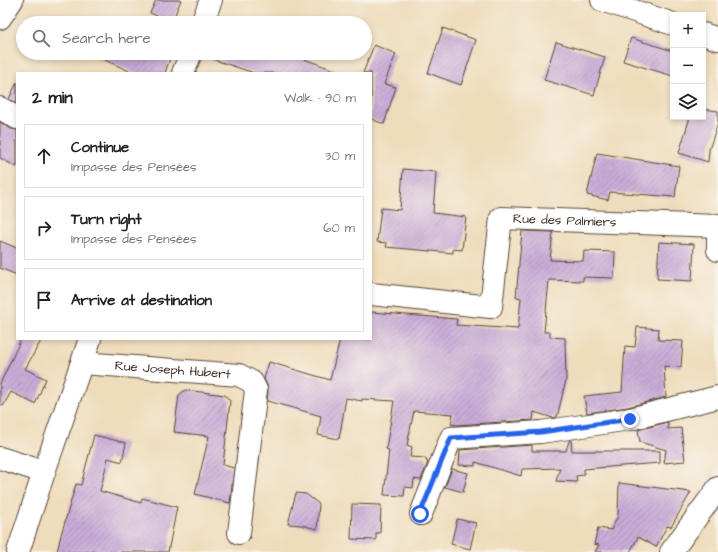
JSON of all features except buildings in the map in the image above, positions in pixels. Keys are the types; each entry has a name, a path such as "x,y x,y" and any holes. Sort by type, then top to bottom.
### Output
{"street":[{"path":"0,18 12,0"},
{"path":"205,16 211,0"},
{"path":"602,0 670,23"},
{"path":"706,35 718,39"},
{"path":"183,72 188,60"},
{"path":"0,108 16,117"},
{"name":"Rue des Palmiers","path":"372,294 491,307 501,218 718,226"},
{"path":"718,226 718,250"},
{"path":"18,552 90,340"},
{"name":"Rue Joseph Hubert","path":"82,363 239,375 252,382 256,390 239,533"},
{"path":"420,514 451,438 541,432 630,419 718,397"},
{"path":"0,458 44,472"},
{"path":"671,552 718,488"}],"route":[{"path":"420,514 451,438 541,432 630,419"}]}
